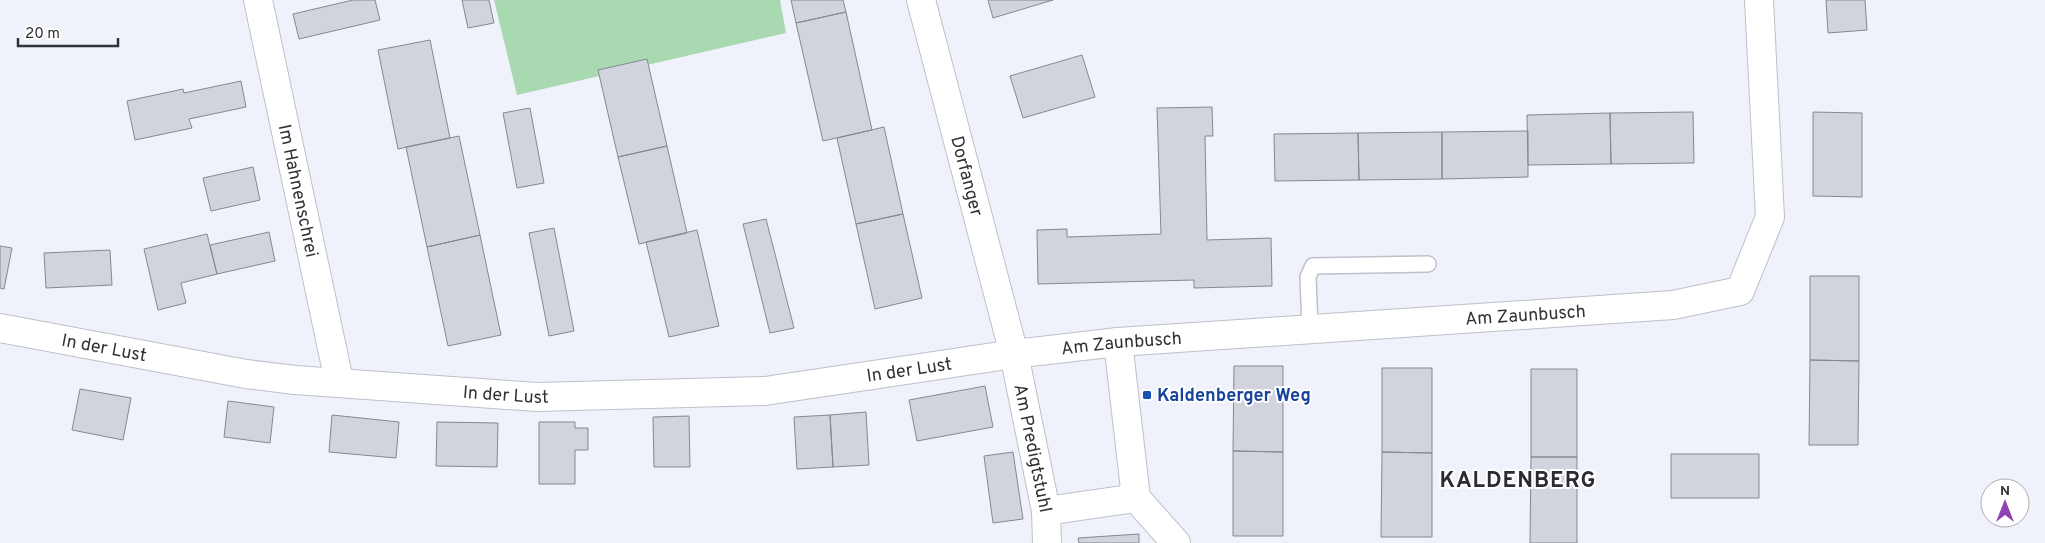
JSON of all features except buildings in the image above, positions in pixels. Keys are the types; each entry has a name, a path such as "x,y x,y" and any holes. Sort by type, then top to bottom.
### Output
{"street":[{"name":"Im Hahnenschrei","path":"258,0 339,381"},
{"name":"Dorfanger","path":"920,0 1014,354"},
{"name":"Am Zaunbusch","path":"1014,354 1118,342 1673,305 1740,291 1770,217 1758,0"},
{"name":"In der Lust","path":"0,328 246,374 295,380 339,381 537,397 764,391 1014,354"},
{"path":"1118,342 1136,498 1176,543"},
{"name":"Am Predigtstuhl","path":"1014,354 1046,511 1047,543"},
{"path":"1046,511 1136,498"}],"lane":[{"path":"1310,329 1308,277 1313,266 1428,264"}],"green space":[{"path":"494,0 780,0 786,33 517,95"}],"place":[{"name":"Kaldenberger Weg","path":"1147,395"}],"district":[{"name":"KALDENBERG","path":"1518,479"}]}
